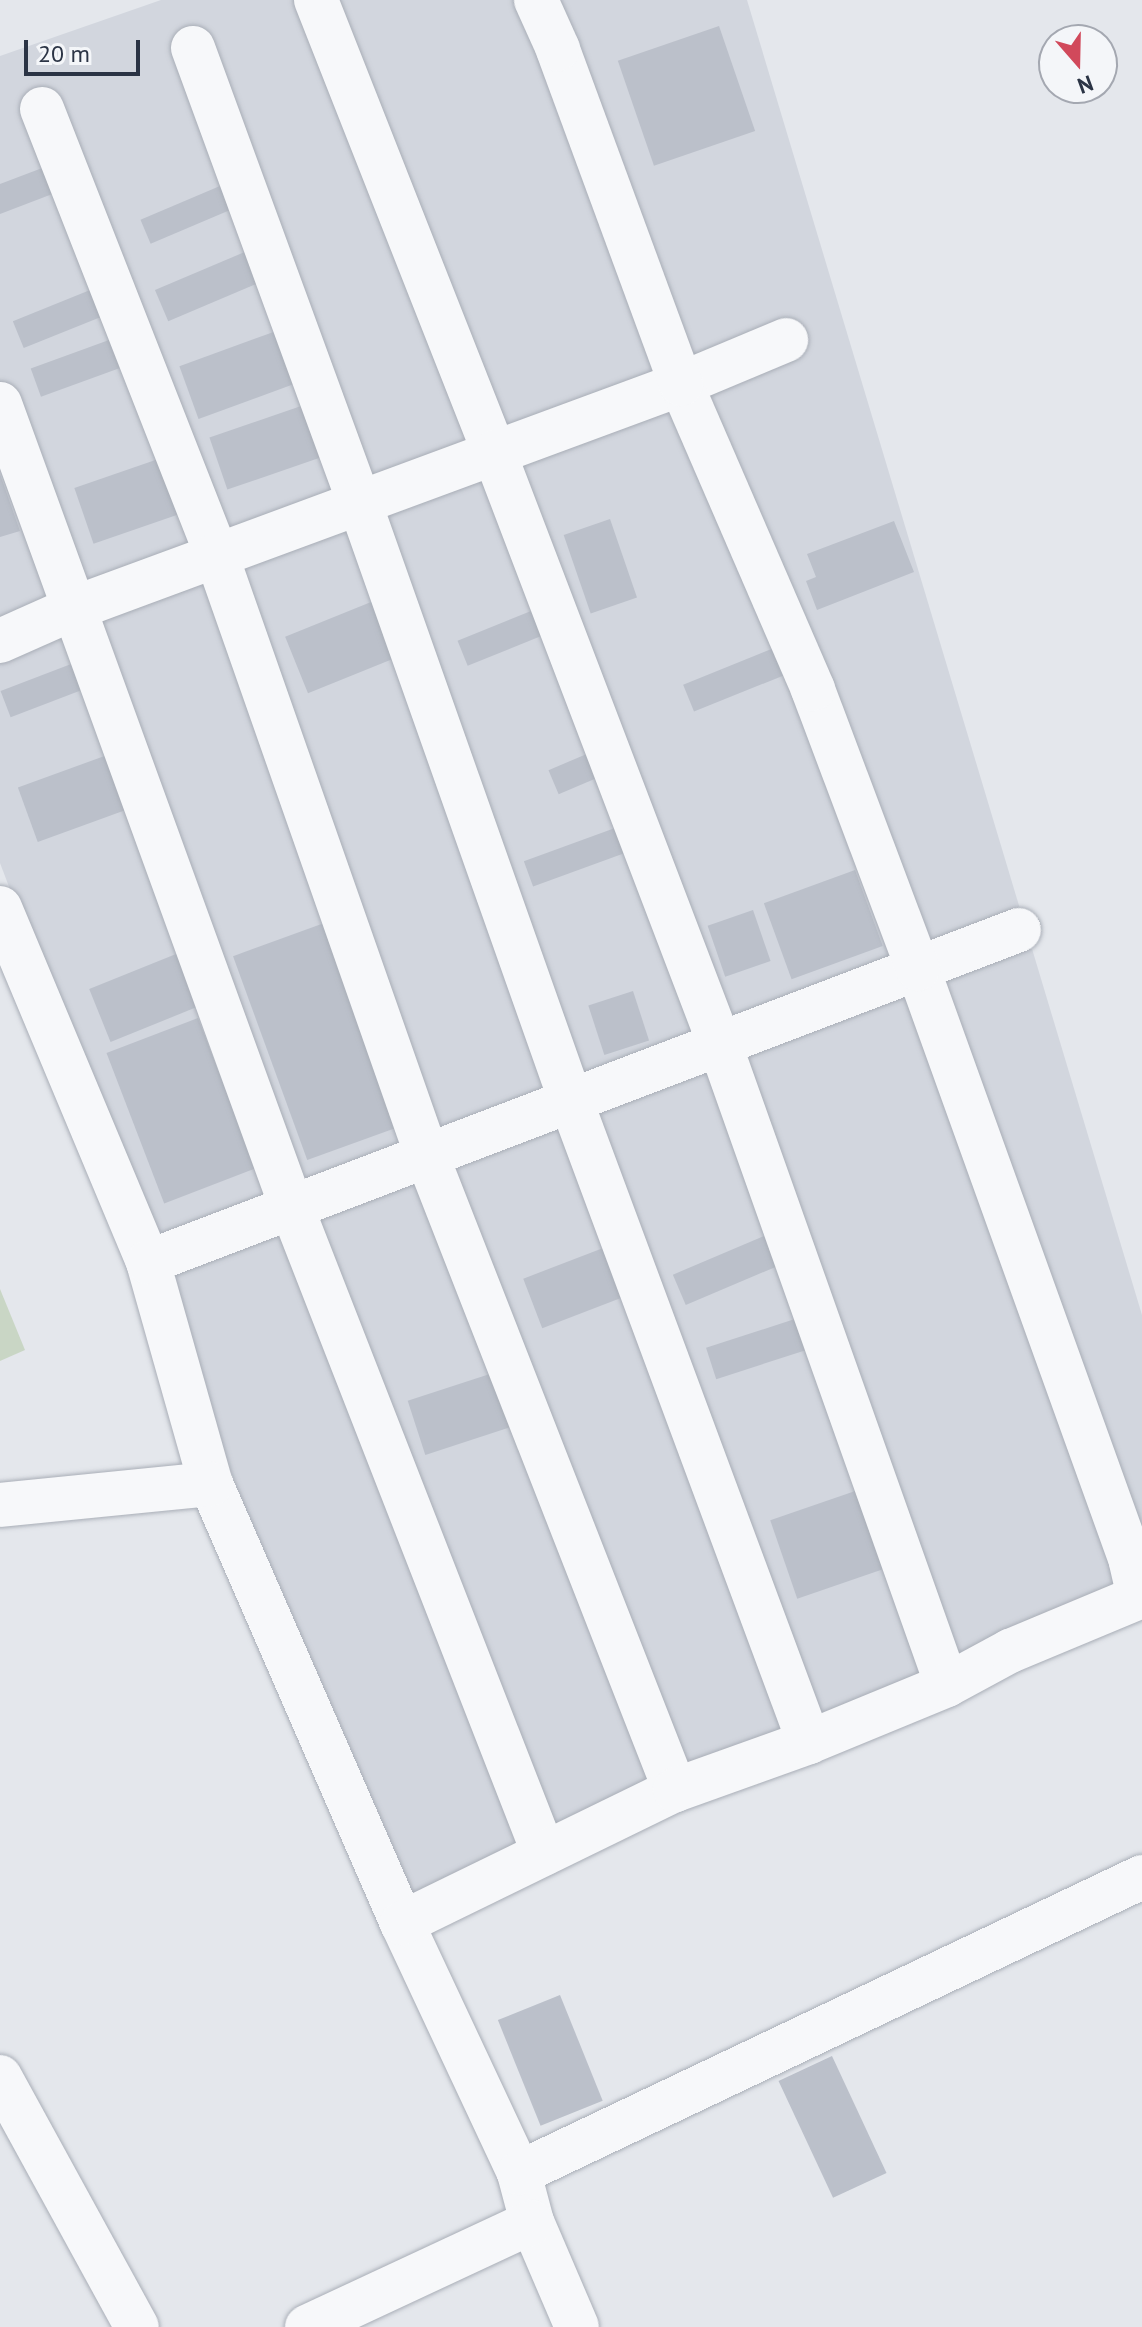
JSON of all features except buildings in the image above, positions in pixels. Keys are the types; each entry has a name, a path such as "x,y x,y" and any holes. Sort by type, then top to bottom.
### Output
{"street":[{"path":"316,0 494,452 719,1042 947,1685"},
{"path":"402,1923 675,1790 809,1742 947,1685 1010,1651 1139,1597 1131,1561 918,969 813,689 681,384 558,49 536,0"},
{"path":"193,48 359,501 571,1101 809,1742"},
{"path":"42,109 216,554 427,1156 675,1790"},
{"path":"0,641 72,609 681,384 786,340"},
{"path":"0,404 292,1208 544,1854"},
{"path":"0,908 148,1262 211,1484 402,1923 519,2173 532,2222 577,2327"},
{"path":"148,1262 1019,930"},
{"path":"0,1505 211,1484"},
{"path":"519,2173 1142,1877"},
{"path":"0,2077 137,2327"},
{"path":"307,2327 532,2222"}],"shaded area":[{"path":"161,0 747,0 1142,1315 1142,1593 402,1923 0,863 0,56"}],"green space":[{"path":"0,1289 25,1350 0,1361"}]}
